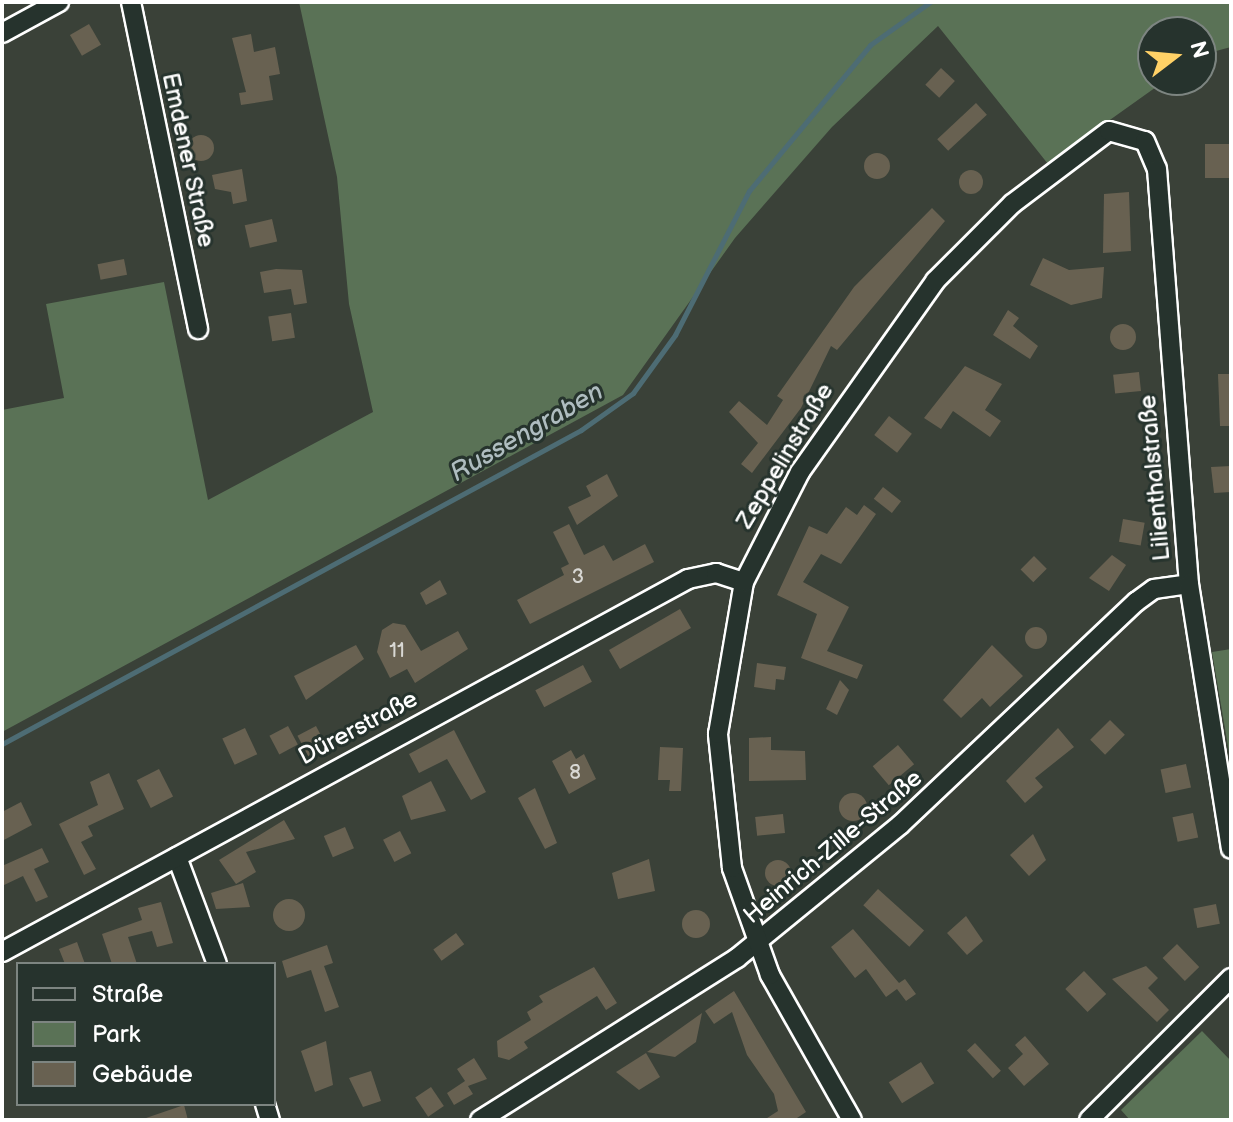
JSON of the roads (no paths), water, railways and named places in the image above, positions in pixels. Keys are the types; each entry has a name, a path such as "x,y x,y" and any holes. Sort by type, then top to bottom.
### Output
{"street":[{"path":"2,33 59,2"},
{"name":"Emdener Straße","path":"131,2 198,329"},
{"name":"Zeppelinstraße","path":"852,1120 756,942 732,868 718,780 722,687 744,582 800,472 935,281 1012,204 1109,131"},
{"name":"Lilienthalstraße","path":"1109,131 1145,141 1157,169 1189,584 1231,849"},
{"name":"Dürerstraße","path":"2,952 688,579 716,573 744,582"},
{"name":"Heinrich-Zille-Straße","path":"480,1120 756,942 900,825 1136,602 1154,589 1189,584"},
{"path":"177,857 216,962"},
{"path":"1089,1120 1231,978"}],"waterway":[{"name":"Russengraben","path":"2,744 581,430 633,393 675,335 749,191 870,45 930,2"}]}
